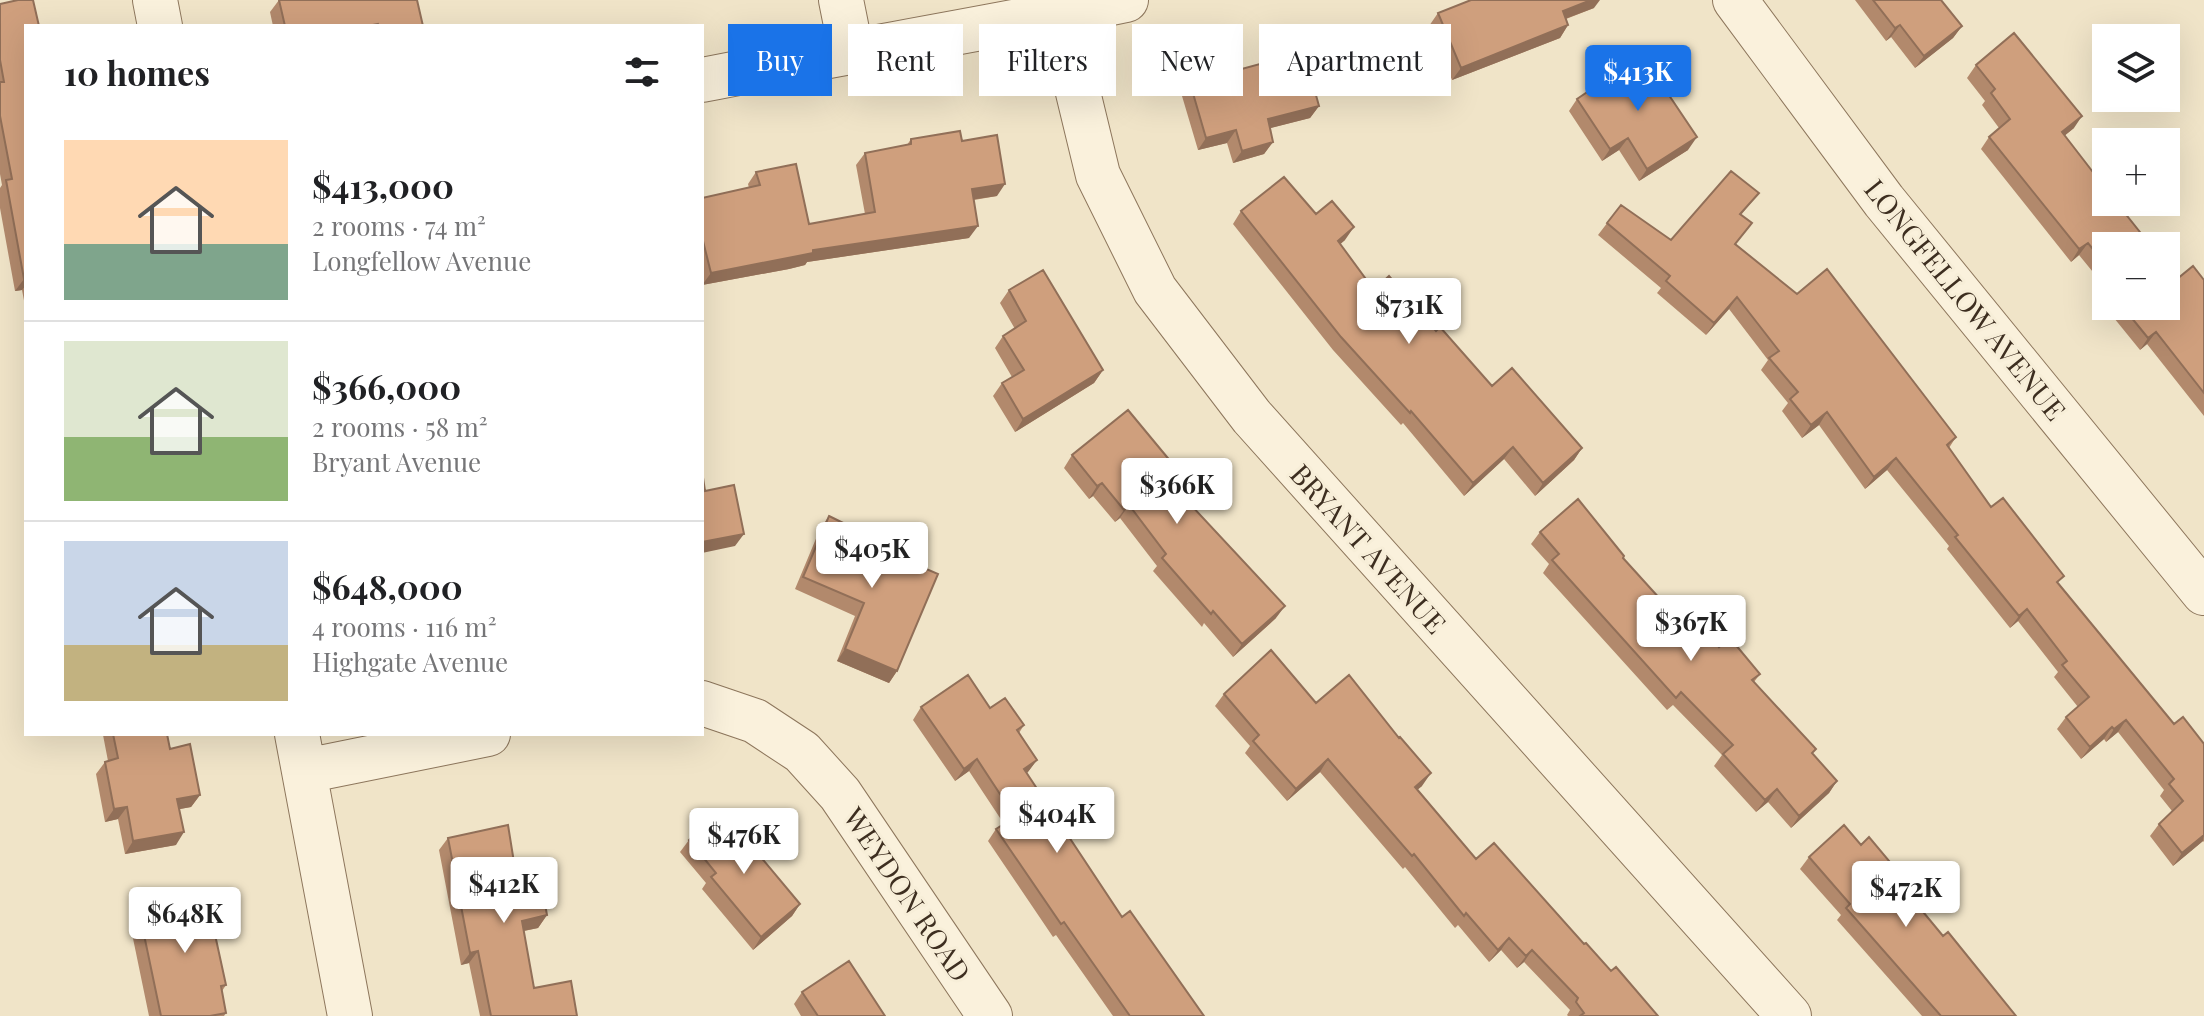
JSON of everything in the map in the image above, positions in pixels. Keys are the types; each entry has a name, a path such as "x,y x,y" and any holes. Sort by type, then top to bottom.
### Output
{"street":[{"path":"155,0 160,24"},
{"path":"841,0 848,35"},
{"path":"963,31 1126,0"},
{"name":"LONGFELLOW AVENUE","path":"1735,0 1884,201 2204,593"},
{"name":"BRYANT AVENUE","path":"1059,14 1098,175 1155,290 1252,417 1789,1016"},
{"path":"704,80 848,51"},
{"name":"WEYDON ROAD","path":"704,704 755,721 802,752 840,794 990,1016"},
{"path":"350,1016 301,752 467,736"}],"building":[{"path":"33,0 39,24 24,24 24,279 6,180 12,179 0,116 0,82 4,82 0,60 0,4"},
{"path":"279,0 417,0 423,24 378,24 285,24"},
{"path":"1471,0 1591,0 1563,11 1568,25 1461,68 1451,44 1451,24 1443,24 1438,13"},
{"path":"1873,0 1941,0 1962,26 1924,56 1900,25 1895,28"},
{"path":"2014,33 2082,116 2062,132 2092,171 2092,216 2127,216 2140,232 2092,232 2092,248 2088,243 2079,249 1989,137 2010,119 1991,93 1995,89 1976,65"},
{"path":"1642,55 1697,137 1647,169 1628,138 1610,149 1577,99"},
{"path":"1259,64 1259,96 1316,96 1319,106 1268,119 1273,142 1242,151 1236,130 1206,138 1194,96 1243,96 1243,69"},
{"path":"960,131 962,141 997,135 1005,184 972,189 978,226 813,250 813,253 711,273 704,245 704,198 760,185 756,172 796,164 809,224 875,212 865,153 911,144 911,139"},
{"path":"1731,171 1759,193 1740,214 1752,223 1735,244 1797,294 1827,269 1956,437 1947,445 1991,507 2003,498 2064,576 2057,582 2174,724 2183,717 2204,744 2204,835 2182,853 2159,824 2183,801 2169,784 2174,779 2126,720 2114,729 2112,727 2090,747 2066,717 2089,697 2062,665 2067,661 2027,609 2019,616 1896,458 1874,477 1827,412 1811,425 1790,399 1798,392 1769,358 1779,351 1737,297 1714,323 1666,281 1670,276 1607,223 1621,205 1671,240"},
{"path":"1284,177 1316,214 1332,201 1354,227 1338,241 1374,290 1389,276 1436,331 1440,327 1492,386 1512,368 1582,448 1543,483 1513,447 1473,483 1341,337 1241,211"},
{"path":"2193,266 2204,280 2204,393 2156,332 2148,338 2133,320 2180,320 2180,277"},
{"path":"1043,270 1103,370 1023,419 1002,383 1024,370 1003,336 1026,321 1009,290"},
{"path":"1128,410 1186,480 1176,489 1285,606 1242,644 1162,558 1166,554 1129,505 1124,510 1102,483 1097,486 1072,455"},
{"path":"704,484 705,491 734,485 744,534 704,542"},
{"path":"1578,499 1623,558 1671,611 1681,602 1719,647 1730,638 1760,674 1752,680 1816,749 1812,753 1837,781 1799,816 1777,789 1765,800 1723,754 1733,745 1681,692 1676,698 1552,560 1559,554 1540,532"},
{"path":"829,516 880,541 878,548 938,574 897,671 845,649 864,603 803,577"},
{"path":"1271,650 1316,703 1349,675 1431,773 1415,787 1476,859 1494,843 1584,944 1611,971 1616,967 1658,1016 1580,1016 1584,1013 1576,1002 1578,998 1532,950 1526,956 1509,938 1498,950 1466,913 1464,916 1414,854 1412,856 1328,759 1296,789 1253,741 1259,735 1224,694"},
{"path":"968,675 990,708 1005,698 1024,725 1017,730 1037,760 1024,769 1122,917 1130,911 1204,1016 1130,1016 1064,922 1061,924 996,829 1015,817 977,759 964,769 921,707"},
{"path":"113,736 167,736 170,749 190,744 200,795 177,799 184,832 133,841 127,807 114,809 105,762 118,758"},
{"path":"719,812 800,904 761,937 711,877 716,873 689,840"},
{"path":"508,825 516,875 539,871 547,915 522,921 534,988 571,981 577,1016 491,1016 478,951 470,953 448,838"},
{"path":"1844,825 1861,845 1869,837 1895,868 1890,872 1943,936 1948,932 2016,1016 1941,1016 1846,908 1850,904 1809,857"},
{"path":"215,891 223,929 214,930 226,985 221,986 226,1013 161,1016 138,906"},
{"path":"849,961 885,1016 818,1016 802,992"}]}
